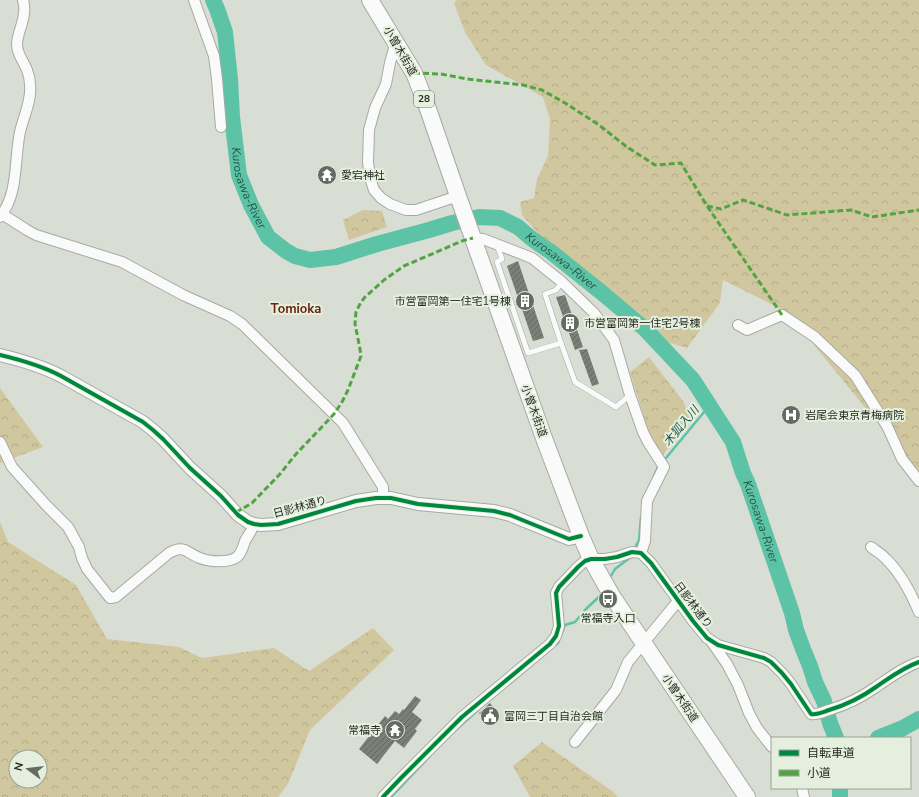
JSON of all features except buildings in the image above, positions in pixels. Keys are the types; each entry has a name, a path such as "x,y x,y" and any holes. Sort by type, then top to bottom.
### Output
{"main road":[{"name":"小曽木街道","path":"370,0 396,41 417,80 545,442 591,559 612,596 746,797"}],"street":[{"path":"23,0 24,13 18,33 17,43 27,70 31,87 20,132 12,192 1,216 36,235 122,262 184,295 230,316 242,324 343,423 383,487 383,498"},
{"path":"194,0 214,56 221,127"},
{"path":"396,41 392,51 386,84 375,108 369,130 368,162 370,178 374,190 381,198 390,204 406,210 416,210 459,201"},
{"path":"383,797 462,717 550,644 558,632 559,626 556,592 578,567 585,561 591,559 617,557 632,552 641,553 645,541 647,501 664,467 643,432 614,340 594,313 562,282 532,258 472,236"},
{"path":"738,325 747,330 782,315 815,336 855,375 887,426 902,459 919,481"},
{"name":"日影林通り","path":"0,355 34,364 62,376 143,422 163,439 190,468 221,496 238,515 254,524 278,524 356,501 376,498 391,498 418,504 494,511 510,515 568,539 581,536"},
{"path":"0,442 12,467 68,527 79,547 87,569 110,598 116,597 168,553 175,550 185,550 200,558 214,561 231,560 237,557 241,553 246,539 252,532 254,524"},
{"path":"871,547 887,559 900,575 912,595 919,612"},
{"name":"日影林通り","path":"641,553 651,563 702,633 718,646 764,658 771,662 791,684 810,713 813,715 838,708 864,694 906,667 919,662"},
{"path":"575,742 616,690 628,662 678,601"},
{"path":"711,641 738,685 748,713 757,728 771,746"}],"lane":[{"path":"497,244 502,259 496,262 528,352 561,343"},
{"path":"562,282 556,290 544,294 575,382 616,407 630,394"}],"green space":[{"path":"457,0 919,0 919,472 787,312 723,280 720,303 687,348 657,339 550,247 522,215 520,202 534,198 537,179 548,156 550,119 543,97 486,65 465,32 454,3"},
{"path":"363,210 382,211 387,227 349,240 343,220"},
{"path":"649,357 683,401 691,419 662,456 650,436 630,372"},
{"path":"0,388 43,447 0,463"},
{"path":"0,522 8,542 76,585 107,639 179,647 202,658 274,648 309,671 373,628 394,650 310,730 288,784 278,797 0,797"},
{"path":"542,742 612,791 618,797 530,797 513,766"}],"waterway":[{"name":"Kurosawa-River","path":"213,0 225,32 232,117 239,175 251,205 268,237 295,256 310,260 336,257 452,223 479,217 500,218 518,227 601,292 645,329 693,380 733,442 792,613 796,630 815,682 824,701 836,737"},
{"name":"木狐入川","path":"666,458 709,406"},
{"name":"木狐入川","path":"654,476 658,467"},
{"name":"木狐入川","path":"636,546 639,540 641,517"},
{"name":"木狐入川","path":"611,576 615,569 631,557"},
{"name":"木狐入川","path":"554,646 558,643 565,625 575,622 603,593"},
{"name":"木狐入川","path":"449,736 478,710"},
{"path":"880,737 903,728 919,719"},
{"name":"木狐入川","path":"391,797 430,756"},
{"name":"Kurosawa-River","path":"840,789 840,797"}],"marked path":[{"path":"414,73 441,74 467,79 523,85 542,90 599,125 627,147 655,165 681,163 707,206 782,315"},
{"path":"707,206 721,209 743,200 787,215 851,210 872,217 919,210"},
{"path":"236,512 252,503 280,474 296,454 334,414 342,402 361,356 355,324 356,312 365,297 384,280 404,266 462,241 473,238"}],"cycle path":[{"path":"0,355 54,372 143,422 163,439 190,468 221,496 238,515 254,524 278,524 356,501 376,498 391,498 418,504 494,511 510,515 569,539 581,536"},
{"path":"383,797 462,717 550,644 556,636 559,626 556,593 559,587 578,567 585,561 591,559 617,557 632,552 641,553 651,563 707,638 718,645 764,658 771,662 791,684 811,714 816,714 842,706 871,691 902,670 919,662"}],"place":[{"name":"愛宕神社","path":"327,175"},
{"name":"市営富岡第一住宅1号棟","path":"525,301"},
{"name":"市営富岡第一住宅2号棟","path":"570,323"},
{"name":"岩尾会東京青梅病院","path":"791,415"},
{"name":"常福寺入口","path":"608,599"},
{"name":"富岡三丁目自治会館","path":"490,716"},
{"name":"常福寺","path":"395,730"}],"district":[{"name":"Tomioka","path":"296,309"}]}
